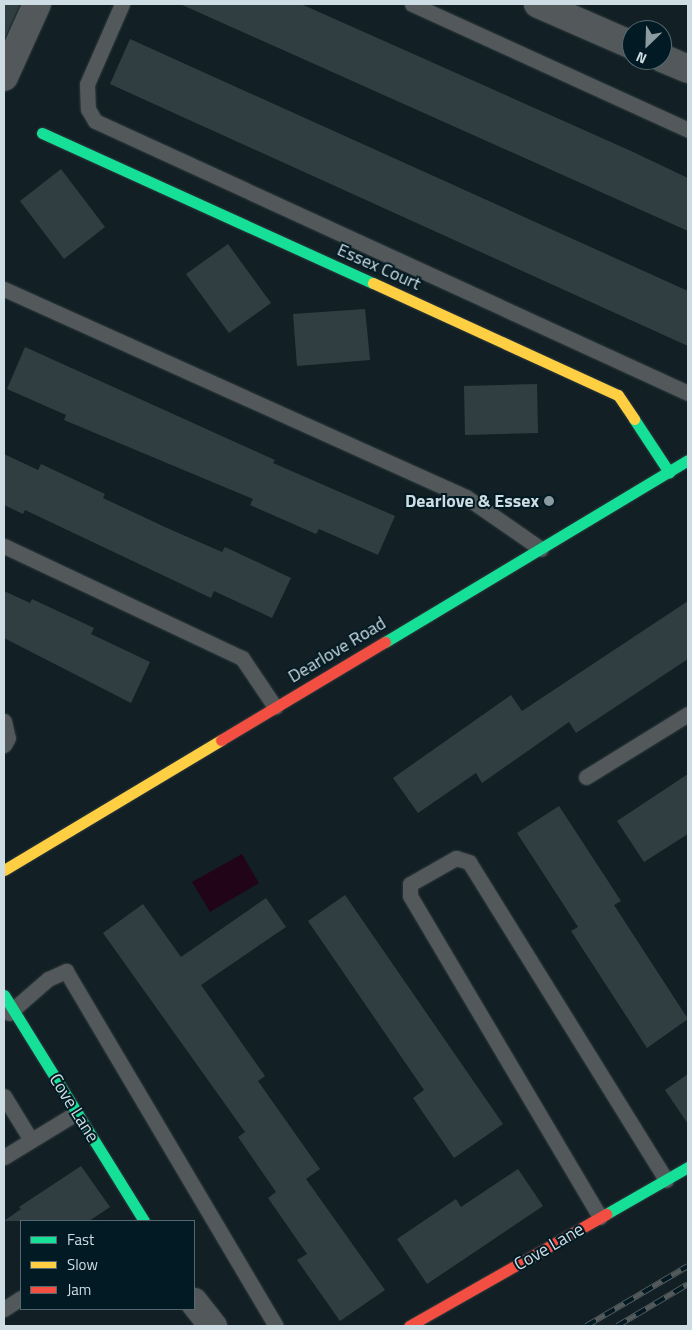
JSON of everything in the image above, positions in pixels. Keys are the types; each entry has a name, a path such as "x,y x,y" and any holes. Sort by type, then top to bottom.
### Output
{"street":[{"path":"4,77 38,4"},
{"path":"538,4 622,41"},
{"path":"672,62 688,69"},
{"name":"Essex Court","path":"42,133 618,396 669,472"},
{"name":"Dearlove Road","path":"4,870 688,460"},
{"name":"Cove Lane","path":"4,995 8,1014 76,1113 142,1220"},
{"name":"Cove Lane","path":"410,1326 688,1167"},
{"path":"195,1303 213,1326"}],"lane":[{"path":"122,4 87,84 88,109 95,121 688,393"},
{"path":"412,4 688,130"},
{"path":"4,289 466,497 540,548"},
{"path":"4,546 242,658 276,707"},
{"path":"586,777 688,714"},
{"path":"4,721 8,738 4,745"},
{"path":"600,1217 410,896 410,884 456,858 469,862 666,1180"},
{"path":"8,1014 48,978 66,971 276,1326"},
{"path":"4,1096 31,1140"},
{"path":"4,1157 76,1113"},
{"path":"4,1309 20,1299"}],"shaded area":[{"path":"242,854 259,883 210,912 192,882"}],"building":[{"path":"4,4 20,4 4,40"},
{"path":"180,4 301,4 631,151 688,178 688,231"},
{"path":"130,39 688,291 688,346 110,84"},
{"path":"61,169 105,227 64,259 20,201"},
{"path":"228,244 271,303 229,333 186,274"},
{"path":"365,309 370,360 297,366 293,314"},
{"path":"25,347 275,460 273,463 395,516 378,555 319,529 316,534 250,505 253,499 64,420 66,415 7,389"},
{"path":"537,384 538,433 465,435 464,386"},
{"path":"4,454 38,470 41,464 105,494 103,498 167,528 222,552 225,547 291,578 272,618 214,591 211,598 25,510 23,514 4,505"},
{"path":"4,591 30,603 32,599 94,628 91,634 150,662 131,703 4,638"},
{"path":"688,601 688,659 576,733 569,722 482,783 476,773 418,813 393,778 511,695 522,711"},
{"path":"688,774 688,834 644,862 617,821"},
{"path":"559,806 621,901 614,905 688,1019 647,1048 571,931 578,927 517,833"},
{"path":"345,895 503,1124 454,1158 413,1098 424,1090 308,921"},
{"path":"266,898 286,927 201,985 265,1076 258,1081 320,1169 306,1179 385,1290 340,1321 297,1260 307,1254 268,1198 276,1192 238,1137 245,1132 103,933 143,904 181,957"},
{"path":"688,1074 688,1124 665,1090"},
{"path":"81,1166 110,1207 90,1220 4,1221 21,1209 19,1207"},
{"path":"518,1169 543,1206 427,1284 397,1239 456,1199 461,1207"}],"railway":[{"path":"586,1326 688,1266"},
{"path":"617,1326 688,1284"}],"traffic: fast":[{"path":"42,133 373,283"},
{"path":"634,419 669,472"},
{"path":"385,642 688,460"},
{"path":"4,995 143,1220"},
{"path":"606,1214 688,1167"}],"traffic: slow":[{"path":"373,283 618,395 634,419"},
{"path":"4,870 221,740"}],"traffic: jam":[{"path":"221,740 385,642"},
{"path":"409,1326 606,1214"}],"place":[{"name":"Dearlove & Essex","path":"549,501"}]}
